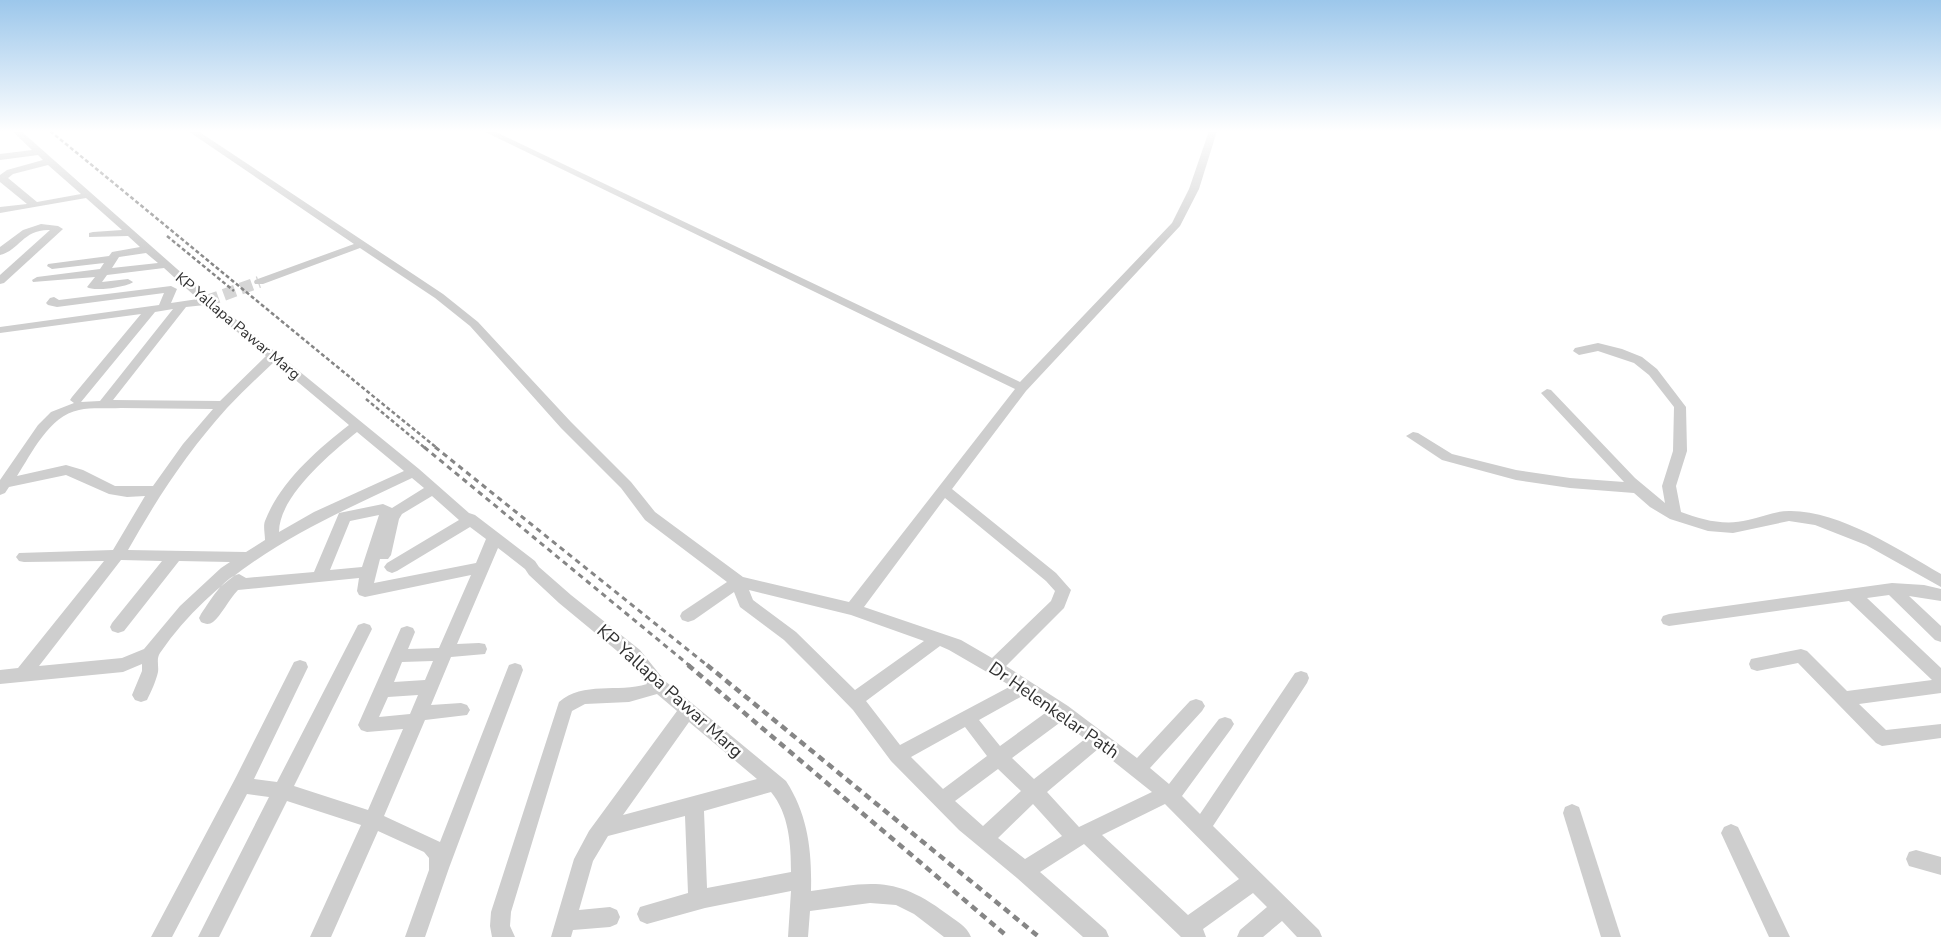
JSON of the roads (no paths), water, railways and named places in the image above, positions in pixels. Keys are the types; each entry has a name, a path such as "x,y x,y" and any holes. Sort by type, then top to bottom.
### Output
{"street":[{"name":"KP Yallapa Pawar Marg","path":"66,175 206,301 414,472 464,520 493,542 523,570 534,571 634,655 659,686 774,783 787,797 792,808 799,844 800,902 798,937"},
{"path":"258,175 439,296 474,324 566,425 626,485 650,516 738,582 746,603 790,636 854,700 897,755 942,800 983,839 1024,871 1099,937"},
{"path":"578,175 1022,388"},
{"path":"853,609 1022,388 1176,224 1194,189 1199,175"},
{"path":"1,179 35,205"},
{"path":"0,210 88,195"},
{"path":"0,253 28,230 41,227 58,229 0,281"},
{"path":"93,235 130,232"},
{"path":"259,282 362,244"},
{"path":"149,249 116,254 93,287 169,267"},
{"path":"0,253 32,253"},
{"path":"52,266 112,259"},
{"path":"37,280 169,267"},
{"path":"54,300 53,304 79,302 171,289 158,308 76,400"},
{"path":"0,330 206,301"},
{"path":"67,322 79,302"},
{"path":"104,404 183,304"},
{"path":"1579,351 1598,347 1638,360 1652,372 1680,407 1680,451 1669,486 1674,514"},
{"path":"22,675 117,555 157,491 188,447 223,405 273,356"},
{"path":"1547,393 1636,488 1649,500 1674,514 1695,523 1739,528 1775,517 1795,516 1816,521 1846,531 1876,545 1941,581"},
{"path":"3,487 43,428 56,415 72,408 104,404 168,403 223,405"},
{"path":"272,542 272,522 289,490 332,445 357,425"},
{"path":"1413,436 1447,457 1516,475 1570,483 1636,488"},
{"path":"3,487 66,470 75,471 110,489 157,491"},
{"path":"0,677 123,665 150,654 186,610 226,572 272,542 319,516 414,472"},
{"path":"433,490 397,511 392,518 388,561 464,520"},
{"path":"944,490 1051,577 1063,590 1058,604 994,667"},
{"path":"319,577 344,517 383,508 387,513 368,572 365,591 482,567"},
{"path":"320,937 373,820 493,542"},
{"path":"24,557 117,555 249,557"},
{"path":"118,627 175,556"},
{"path":"233,586 368,572"},
{"path":"207,618 215,605 245,575"},
{"path":"688,616 738,582"},
{"name":"Dr Helenkelar Path","path":"738,582 853,609 955,645 994,667 1062,711 1138,769 1312,937"},
{"path":"1669,620 1892,589 1924,591 1941,595"},
{"path":"1892,589 1941,636"},
{"path":"1853,595 1941,678"},
{"path":"208,937 364,629"},
{"path":"407,632 367,725 461,710"},
{"path":"854,700 938,639"},
{"path":"396,656 480,649"},
{"path":"141,695 150,671 150,654"},
{"path":"1757,664 1801,656 1882,738 1941,731"},
{"path":"161,937 242,785 300,667"},
{"path":"415,937 515,670"},
{"path":"1201,828 1301,678"},
{"path":"505,937 502,936 500,926 502,912 565,707 570,701 581,696 624,696 646,692 659,686"},
{"path":"1844,699 1941,686"},
{"path":"897,755 1025,687"},
{"path":"382,690 430,688"},
{"path":"1138,769 1196,706"},
{"path":"563,929 584,859 601,829 687,711"},
{"path":"942,800 1062,711"},
{"path":"967,717 998,757 1034,792 1191,933 1254,880"},
{"path":"1024,871 1081,836 1168,796 1186,781 1226,724"},
{"path":"983,839 1034,792 1099,738"},
{"path":"601,829 774,783"},
{"path":"242,785 283,791 373,820 431,846 439,854 439,870"},
{"path":"694,805 698,901"},
{"path":"1572,813 1611,937"},
{"path":"1731,833 1780,937"},
{"path":"1916,859 1941,866"},
{"path":"647,914 698,901 800,880"},
{"path":"800,902 878,893 893,894 907,899 961,937"},
{"path":"1247,937 1282,908"},
{"path":"563,929 610,916"}],"tunnel":[{"path":"207,301 259,282"}],"railway":[{"path":"103,175 437,448"},
{"path":"167,236 234,291"},
{"path":"366,399 425,448"},
{"path":"424,447 690,666"},
{"path":"435,447 708,666"},
{"path":"688,665 1008,937"},
{"path":"707,665 1039,937"}]}
